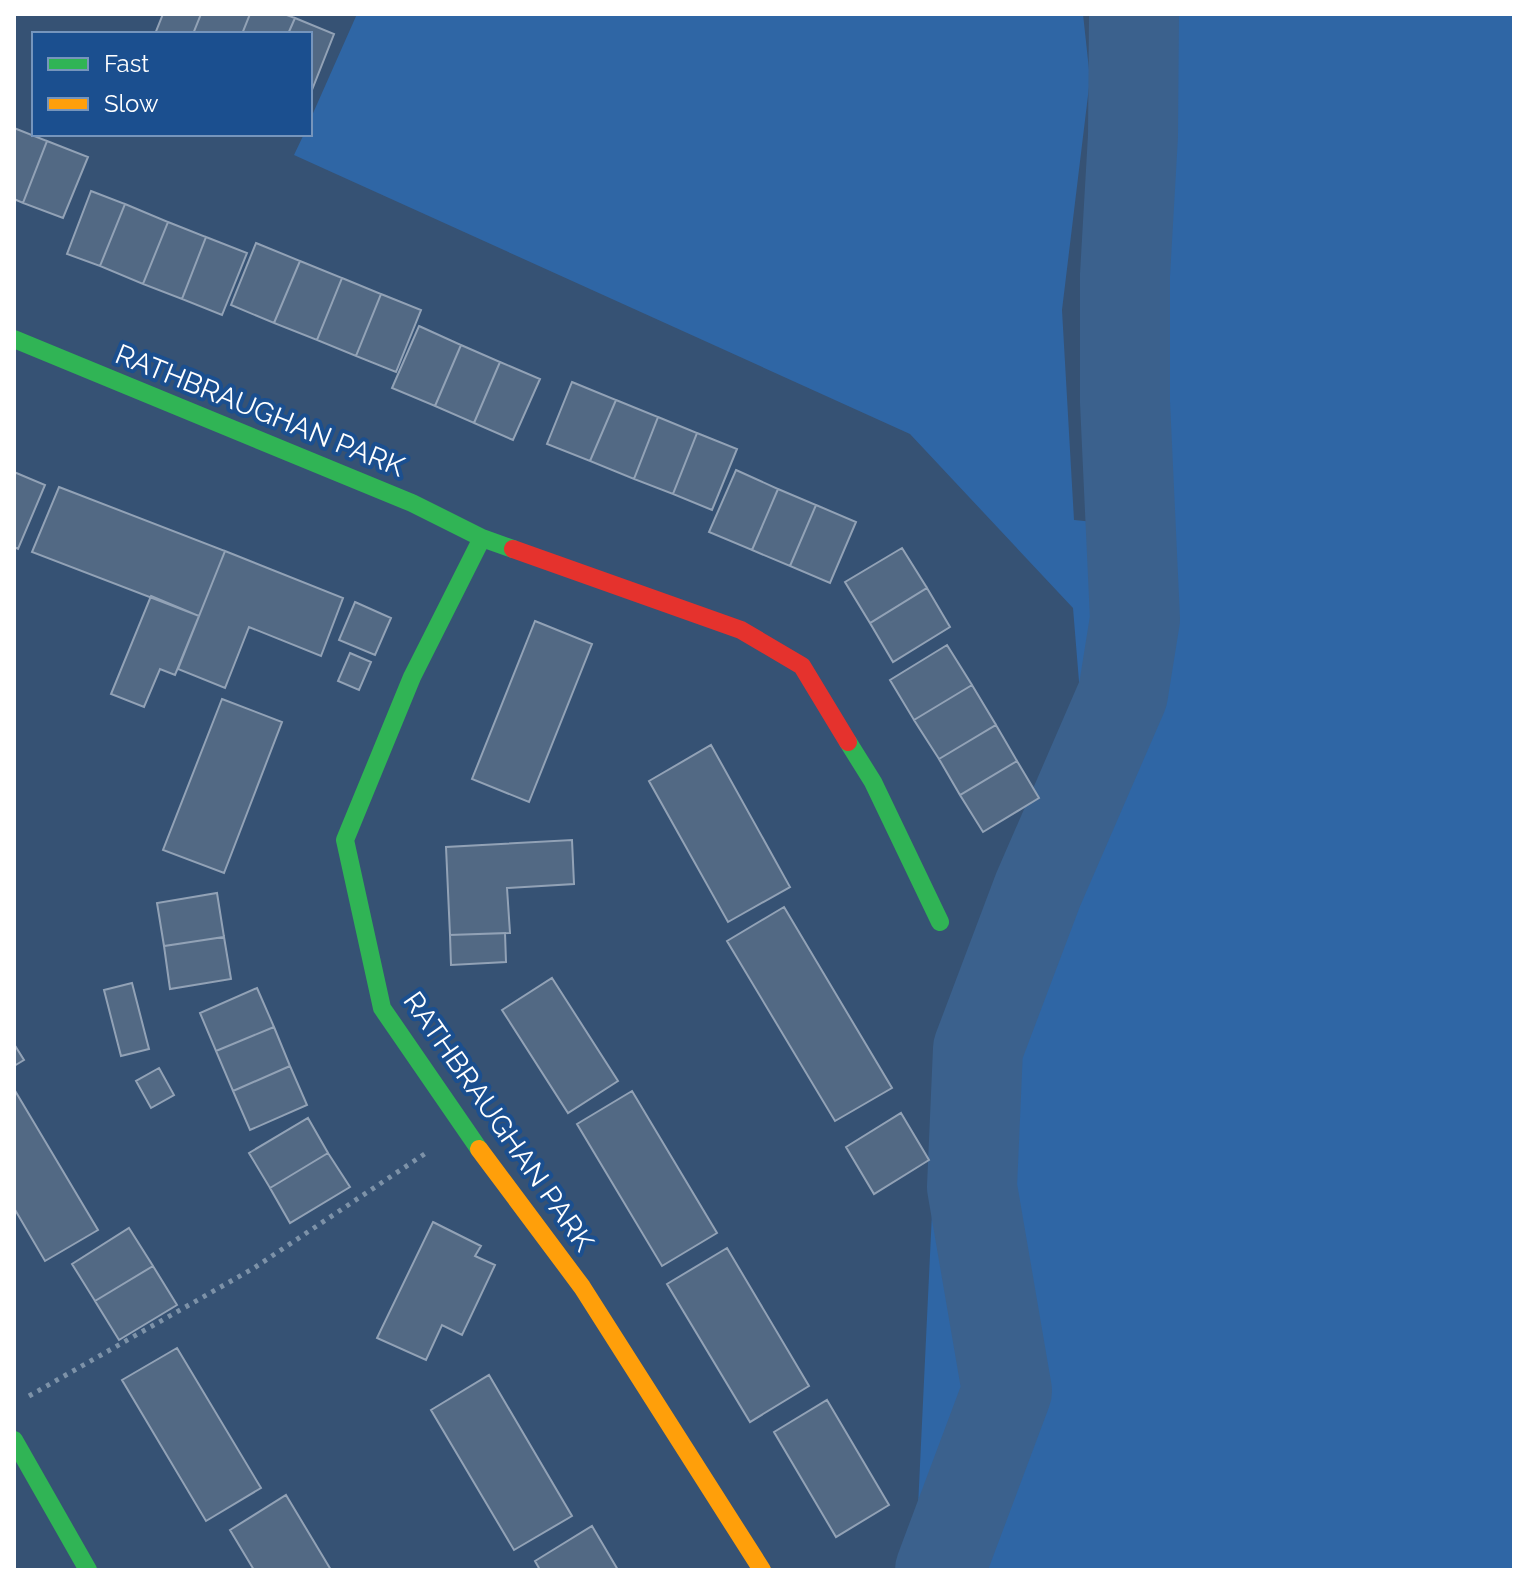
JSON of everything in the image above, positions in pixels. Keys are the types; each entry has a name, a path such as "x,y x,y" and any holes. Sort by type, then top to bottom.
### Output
{"street":[{"name":"RATHBRAUGHAN PARK","path":"14,339 412,503 482,538 741,630 802,666 873,782 940,922"},
{"name":"RATHBRAUGHAN PARK","path":"482,538 412,677 345,840 382,1008 464,1128 582,1287 762,1570"},
{"path":"14,1440 88,1570"}],"path":[{"path":"27,1397 254,1268 464,1128"}],"shaded area":[{"path":"357,14 1083,14 1090,79 1062,310 1074,520 1166,529 1151,284 1149,166 1162,50 1160,14 1514,14 1514,1570 901,1570 917,1528 932,1213 963,1249 1026,1370 1024,1265 1007,1112 1009,1062 1042,913 969,958 1081,706 1073,608 910,434 294,155 303,136 312,136 312,115"}],"building":[{"path":"163,14 201,14 194,32 156,32"},
{"path":"201,14 250,14 243,32 194,32"},
{"path":"250,14 284,14 295,18 289,32 243,32"},
{"path":"295,18 334,34 312,90 312,32 289,32"},
{"path":"14,128 47,141 23,203 14,199"},
{"path":"47,141 88,157 63,218 23,203"},
{"path":"91,191 125,204 100,266 67,254"},
{"path":"125,204 168,222 143,284 100,266"},
{"path":"168,222 206,237 182,299 143,284"},
{"path":"206,237 247,253 222,315 182,299"},
{"path":"256,243 300,261 274,323 231,305"},
{"path":"300,261 342,278 317,340 274,323"},
{"path":"342,278 381,294 356,356 317,340"},
{"path":"381,294 421,310 396,372 356,356"},
{"path":"419,326 461,345 435,406 392,388"},
{"path":"461,345 500,362 474,423 435,406"},
{"path":"500,362 540,379 513,440 474,423"},
{"path":"572,382 616,400 590,461 547,444"},
{"path":"616,400 658,417 634,479 590,461"},
{"path":"658,417 697,433 673,494 634,479"},
{"path":"697,433 737,449 712,510 673,494"},
{"path":"736,470 778,489 752,550 709,532"},
{"path":"14,472 45,485 18,549 14,547"},
{"path":"59,487 225,551 199,616 32,552"},
{"path":"778,489 816,505 790,566 752,550"},
{"path":"816,505 856,522 830,583 790,566"},
{"path":"902,548 927,588 870,623 845,582"},
{"path":"225,551 343,598 321,656 249,627 225,688 178,669"},
{"path":"927,588 950,627 893,662 870,623"},
{"path":"151,596 199,616 175,675 160,669 144,707 111,694"},
{"path":"355,602 391,618 375,655 339,640"},
{"path":"535,621 592,644 529,802 472,779"},
{"path":"947,645 972,685 914,720 890,680"},
{"path":"350,653 371,662 359,690 338,681"},
{"path":"972,685 996,725 939,759 914,720"},
{"path":"222,699 282,722 224,873 163,850"},
{"path":"996,725 1017,761 960,795 939,759"},
{"path":"711,745 790,887 728,922 649,781"},
{"path":"1017,761 1039,798 983,832 960,795"},
{"path":"572,840 574,884 507,888 510,933 450,935 446,847"},
{"path":"217,893 224,937 164,946 157,903"},
{"path":"784,907 892,1088 835,1121 727,941"},
{"path":"505,933 506,962 451,965 450,935"},
{"path":"224,937 231,979 170,989 164,946"},
{"path":"552,978 618,1081 568,1113 502,1010"},
{"path":"132,983 149,1049 121,1056 104,990"},
{"path":"257,988 274,1027 216,1051 200,1013"},
{"path":"274,1027 290,1066 233,1091 216,1051"},
{"path":"14,1044 24,1060 14,1066"},
{"path":"290,1066 307,1105 250,1130 233,1091"},
{"path":"159,1068 174,1095 151,1108 136,1081"},
{"path":"14,1089 98,1230 45,1261 14,1208"},
{"path":"632,1091 717,1233 662,1266 577,1124"},
{"path":"901,1113 929,1160 874,1194 846,1147"},
{"path":"308,1118 328,1153 270,1188 249,1153"},
{"path":"328,1153 350,1187 290,1223 270,1188"},
{"path":"433,1222 481,1246 475,1256 495,1265 462,1335 442,1325 426,1360 377,1338"},
{"path":"129,1228 153,1266 95,1301 72,1264"},
{"path":"727,1248 809,1386 750,1422 667,1284"},
{"path":"153,1266 177,1305 119,1340 95,1301"},
{"path":"177,1348 261,1488 206,1521 122,1380"},
{"path":"489,1375 572,1516 514,1550 431,1410"},
{"path":"827,1400 889,1505 836,1537 774,1432"},
{"path":"286,1495 331,1570 254,1570 230,1530"},
{"path":"592,1526 618,1570 540,1570 535,1561"}],"waterway":[{"path":"940,1570 1007,1391 972,1187 978,1049 1038,890 1123,694 1135,619 1125,402 1125,275 1133,136 1134,14"}],"traffic: fast":[{"path":"14,339 412,503 482,538 513,549"},
{"path":"479,1149 382,1008 345,840 412,677 482,538"},
{"path":"848,742 873,782 940,922"},
{"path":"14,1440 88,1570"}],"traffic: slow":[{"path":"479,1149 582,1287 762,1570"}],"traffic: jam":[{"path":"513,549 741,630 802,666 848,742"}]}
